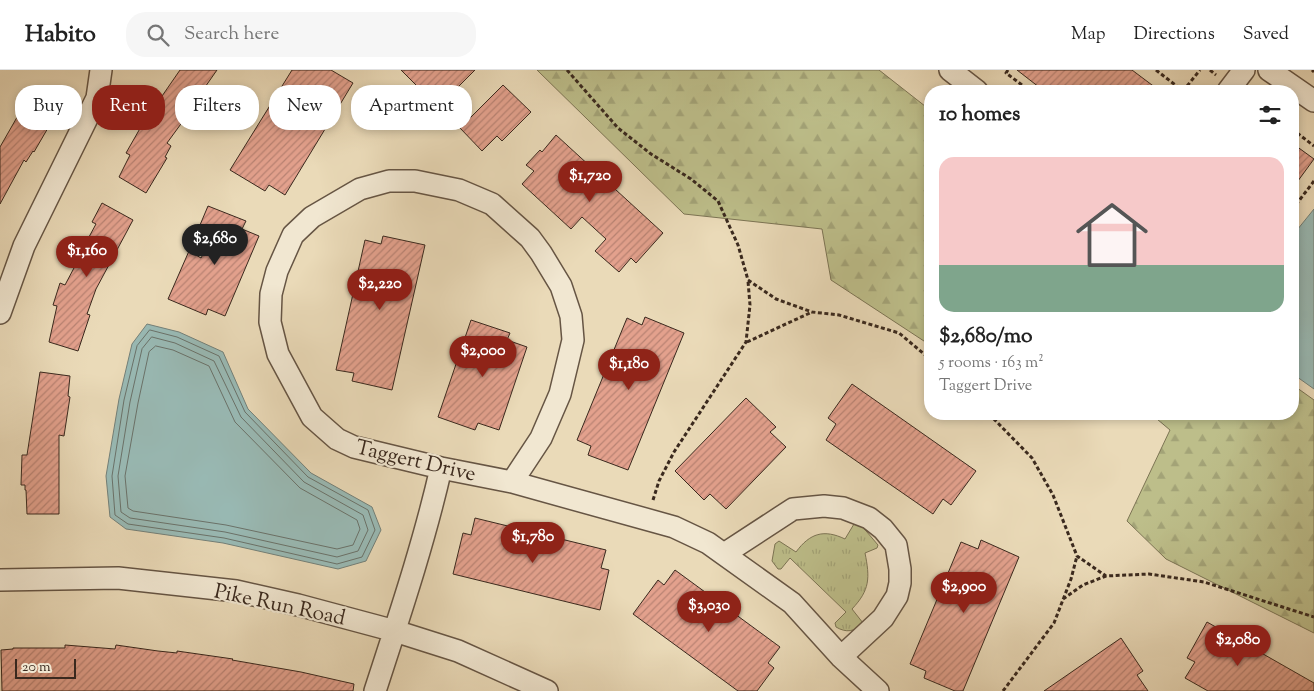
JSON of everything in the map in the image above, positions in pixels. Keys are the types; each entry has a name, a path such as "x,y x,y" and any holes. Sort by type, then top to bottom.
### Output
{"street":[{"path":"0,313 24,246 97,98 101,70"},
{"path":"1233,85 1244,70"},
{"path":"1269,70 1291,85"},
{"path":"959,73 971,85"},
{"path":"1299,91 1314,101"},
{"name":"Taggert Drive","path":"512,482 542,438 560,394 572,340 571,316 561,286 542,253 530,238 492,204 459,190 416,181 389,181 360,189 312,217 293,235 277,271 271,294 270,322 278,354 312,417 337,439 354,447 441,468 512,482 674,527 708,542 792,603 841,657 878,691"},
{"path":"375,691 395,630 441,468"},
{"path":"724,554 793,509 824,506 843,508 869,518 883,529 896,545 900,569 900,583 897,596 883,618 841,657"},
{"name":"Pike Run Road","path":"0,580 118,578 236,591 395,630 458,651 547,691"}],"path":[{"path":"567,70 618,128 651,154 691,179 718,201 738,245 748,280 750,304 746,342 674,452 659,481 652,503"},
{"path":"1008,70 1006,72 1022,85"},
{"path":"1156,70 1175,85"},
{"path":"1188,85 1200,70"},
{"path":"1299,134 1314,146"},
{"path":"1299,201 1314,181"},
{"path":"748,280 776,299 812,312 839,315 899,333 924,354"},
{"path":"746,342 812,312"},
{"path":"995,420 1032,458 1053,495 1077,556 1071,579 1054,623 1003,691"},
{"path":"1077,556 1106,576"},
{"path":"1063,599 1083,585 1106,576 1149,574 1204,582 1314,617"}],"green space":[{"path":"537,70 879,70 924,105 924,341 831,280 822,229 684,214"},
{"path":"1299,389 1314,400 1314,633 1166,559 1127,521 1170,430 1158,420 1299,420"},
{"path":"854,524 861,525 878,545 877,548 865,553 868,570 867,583 862,596 852,609 863,623 854,630 847,631 836,627 835,623 846,612 790,558 781,569 778,569 772,561 775,544 779,541 796,552 812,537 818,535 830,534 845,539"}],"water":[{"path":"1314,209 1314,389 1299,378 1299,228"},
{"path":"147,324 179,332 223,352 248,409 311,473 372,507 381,530 366,561 338,569 223,543 126,529 110,517 106,476 119,399 132,344"}],"building":[{"path":"180,70 217,70 206,85 175,85 176,130 167,143 171,146 165,157 167,158 146,193 119,177 130,155 126,153 139,130 165,130 165,92"},
{"path":"292,70 331,70 353,83 341,103 341,85 283,85"},
{"path":"401,70 475,70 460,85 416,85"},
{"path":"1017,70 1132,70 1152,85 1036,85"},
{"path":"503,85 531,112 502,141 497,136 482,151 462,130 472,130 472,116"},
{"path":"269,107 269,130 324,130 285,195 269,185 265,191 230,170 255,130 259,130 259,123"},
{"path":"15,121 15,130 47,130 34,152 26,162 24,160 0,204 0,147"},
{"path":"556,135 663,233 636,263 631,258 619,272 595,251 606,239 582,217 571,229 522,184 534,171 526,165 540,150 542,152"},
{"path":"1299,148 1314,159 1299,179"},
{"path":"102,203 133,220 96,289 87,314 90,315 78,351 49,342 57,306 53,305 60,283 65,285 84,249 96,224 92,222"},
{"path":"208,206 246,221 242,229 259,236 225,316 208,309 206,315 168,299 189,251 201,258 215,233 200,225"},
{"path":"383,236 425,245 392,390 352,381 354,373 336,370 365,240 381,244"},
{"path":"645,317 684,333 628,470 588,455 591,446 577,440 627,318 642,325"},
{"path":"471,320 510,333 507,340 527,347 499,430 478,423 475,430 438,417"},
{"path":"40,372 70,376 68,396 70,397 64,436 59,435 59,514 27,514 25,485 21,485 22,455 27,455"},
{"path":"852,384 976,471 951,505 943,499 933,514 826,440 836,424 828,418"},
{"path":"746,398 776,427 770,432 786,447 726,509 710,494 704,500 675,471"},
{"path":"475,518 606,550 601,568 609,570 600,610 453,574 463,533 471,535"},
{"path":"981,540 1019,557 963,691 955,691 924,678 926,671 910,664 961,542 978,549"},
{"path":"675,570 780,647 768,663 774,668 757,691 738,691 633,614 658,580 664,585"},
{"path":"1207,622 1314,683 1314,691 1208,691 1185,678 1195,662 1187,658"},
{"path":"1121,638 1143,671 1137,675 1148,691 1044,691"},
{"path":"65,645 115,649 116,645 233,659 354,684 353,691 2,691 1,650 13,648 65,648"}]}
